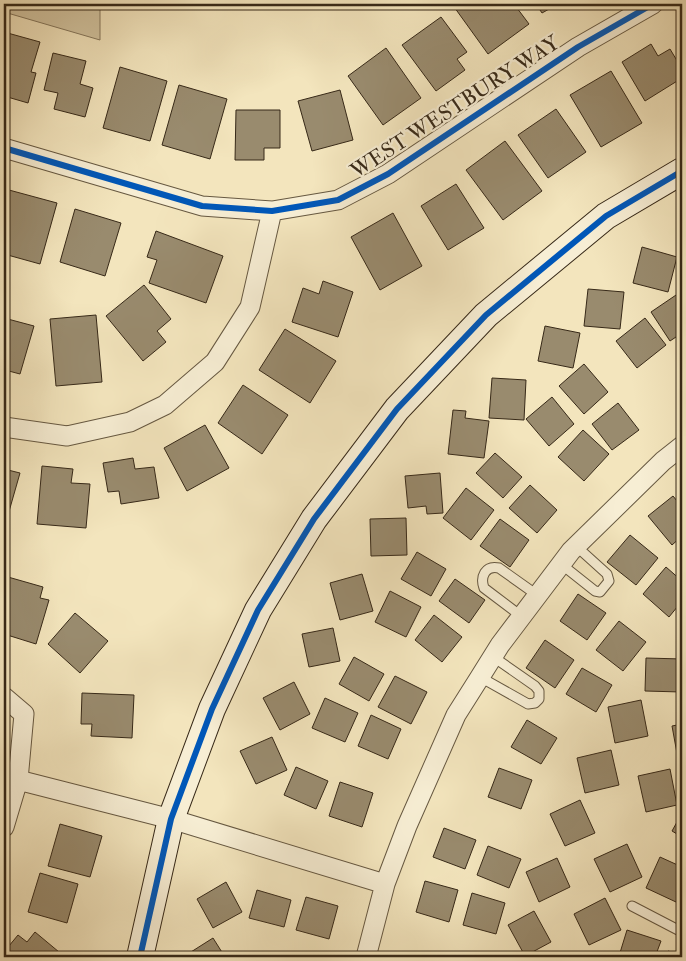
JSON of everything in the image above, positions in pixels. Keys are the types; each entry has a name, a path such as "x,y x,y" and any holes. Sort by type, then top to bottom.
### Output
{"street":[{"name":"WEST WESTBURY WAY","path":"4,148 202,206 272,211 338,200 388,174 578,47 653,4"},
{"path":"140,957 171,819 212,709 258,610 314,519 397,409 486,315 606,216 682,171"},
{"path":"4,427 68,436 130,422 165,405 215,362 250,307 272,211"},
{"path":"366,957 385,884 407,826 456,716 492,656 576,546 662,461 682,446"},
{"path":"4,697 24,714 18,780 4,827"},
{"path":"18,780 171,819 385,884"}],"lane":[{"path":"561,564 595,591 600,592 603,590 609,581 606,574 576,546"},
{"path":"521,616 484,588 483,575 489,568 498,568 537,595"},
{"path":"480,677 528,704 535,703 539,699 539,692 535,686 492,656"},
{"path":"632,906 682,932"}],"shaded area":[{"path":"4,4 100,4 100,40 4,12"}],"building":[{"path":"272,4 272,7 227,5"},
{"path":"452,4 514,4 529,24 488,54"},
{"path":"536,4 558,4 542,13"},
{"path":"441,17 467,52 457,59 465,70 436,91 402,45"},
{"path":"4,32 40,42 31,72 36,73 28,103 4,96"},
{"path":"651,44 658,56 670,49 682,69 682,78 645,101 622,62"},
{"path":"386,48 421,98 383,125 348,76"},
{"path":"53,53 86,61 80,84 93,88 85,117 54,109 58,93 44,90"},
{"path":"120,67 167,81 150,141 103,128"},
{"path":"611,71 642,123 601,147 570,95"},
{"path":"179,85 227,99 210,159 162,145"},
{"path":"340,90 353,140 312,151 298,101"},
{"path":"556,109 586,152 548,178 518,135"},
{"path":"236,110 280,110 280,148 264,148 264,160 235,160"},
{"path":"505,141 542,191 503,220 466,170"},
{"path":"456,184 484,228 448,250 421,206"},
{"path":"9,190 57,203 40,264 4,254 4,207"},
{"path":"75,209 121,223 105,276 60,262"},
{"path":"393,213 422,266 380,290 351,237"},
{"path":"156,231 223,256 206,303 149,283 157,260 147,257"},
{"path":"642,247 677,257 668,292 633,283"},
{"path":"323,281 353,292 338,337 292,322 303,288 319,294"},
{"path":"144,285 171,319 157,331 166,342 143,361 106,316"},
{"path":"588,289 624,292 620,329 584,326"},
{"path":"679,293 682,298 682,333 670,341 651,312"},
{"path":"96,315 102,382 56,386 50,319"},
{"path":"4,318 34,326 20,374 5,370 4,375"},
{"path":"645,318 666,345 637,368 616,341"},
{"path":"545,326 580,333 573,368 538,361"},
{"path":"285,329 336,361 310,403 259,370"},
{"path":"584,364 608,392 584,414 559,386"},
{"path":"492,378 526,380 524,420 489,418"},
{"path":"243,385 288,415 262,454 218,423"},
{"path":"552,397 574,424 549,446 526,419"},
{"path":"618,403 639,430 612,450 592,424"},
{"path":"453,410 466,411 465,418 489,421 484,458 448,454"},
{"path":"205,425 229,468 187,491 164,448"},
{"path":"583,430 609,454 584,481 558,457"},
{"path":"495,453 522,477 503,498 476,473"},
{"path":"133,458 135,469 154,467 159,498 121,504 119,491 108,492 103,463"},
{"path":"42,466 73,469 71,483 90,484 86,528 37,524"},
{"path":"4,469 20,473 6,522 4,521"},
{"path":"440,473 443,513 427,514 426,506 408,508 405,476"},
{"path":"530,485 557,510 537,533 509,508"},
{"path":"466,488 494,510 471,540 443,518"},
{"path":"673,496 682,507 682,536 672,545 648,516"},
{"path":"406,518 407,555 371,556 370,519"},
{"path":"500,519 529,540 510,567 480,546"},
{"path":"630,535 658,558 636,585 607,562"},
{"path":"417,552 446,569 431,596 401,579"},
{"path":"666,567 682,581 682,601 669,617 643,594"},
{"path":"362,574 373,611 340,620 330,583"},
{"path":"8,577 43,587 40,598 49,600 36,644 4,634 4,591"},
{"path":"455,579 485,600 469,623 439,601"},
{"path":"390,591 421,607 406,637 375,622"},
{"path":"578,594 606,613 587,640 560,621"},
{"path":"75,613 108,641 80,673 48,644"},
{"path":"434,615 462,637 442,662 415,640"},
{"path":"619,621 646,642 623,671 596,650"},
{"path":"333,628 340,661 309,667 302,634"},
{"path":"545,640 574,660 555,688 526,668"},
{"path":"354,657 384,674 369,701 339,684"},
{"path":"646,658 682,659 681,692 645,691"},
{"path":"582,668 612,685 596,712 566,694"},
{"path":"395,676 427,692 411,724 378,707"},
{"path":"294,682 310,714 280,730 263,698"},
{"path":"82,693 134,695 132,738 91,736 92,724 81,724"},
{"path":"325,698 358,713 345,742 312,728"},
{"path":"641,700 648,736 615,743 608,707"},
{"path":"371,715 401,729 388,759 358,746"},
{"path":"527,720 557,738 541,764 511,747"},
{"path":"682,724 682,758 678,759 672,726"},
{"path":"272,737 287,770 256,784 240,751"},
{"path":"611,750 619,785 585,793 577,758"},
{"path":"296,767 328,781 316,809 284,795"},
{"path":"499,768 532,780 521,809 488,797"},
{"path":"670,769 677,805 646,812 638,776"},
{"path":"340,782 373,793 362,827 329,816"},
{"path":"580,800 595,833 565,846 550,814"},
{"path":"682,813 682,837 672,831"},
{"path":"60,824 102,836 90,877 48,866"},
{"path":"444,828 476,840 465,869 433,857"},
{"path":"627,844 642,877 610,892 594,859"},
{"path":"488,846 521,859 509,888 477,875"},
{"path":"660,857 682,867 682,890 676,902 646,888"},
{"path":"557,858 570,887 539,902 526,872"},
{"path":"40,873 78,884 67,923 28,912"},
{"path":"425,881 458,890 449,922 416,912"},
{"path":"226,882 242,912 213,928 197,899"},
{"path":"257,890 291,900 284,927 249,918"},
{"path":"472,893 505,903 496,934 463,925"},
{"path":"306,897 338,906 329,939 296,930"},
{"path":"605,898 621,930 589,945 574,914"},
{"path":"534,911 551,942 525,956 508,925"},
{"path":"627,930 661,941 655,957 619,956"},
{"path":"35,932 65,957 4,957 4,952 18,935 27,942"},
{"path":"213,938 225,957 183,957"},
{"path":"668,951 682,955 682,957 666,957"}],"cycle path":[{"path":"4,148 202,206 272,211 338,200 388,174 578,47 653,4"},
{"path":"140,957 171,819 212,709 258,610 314,519 397,409 486,315 606,216 682,171"}]}
